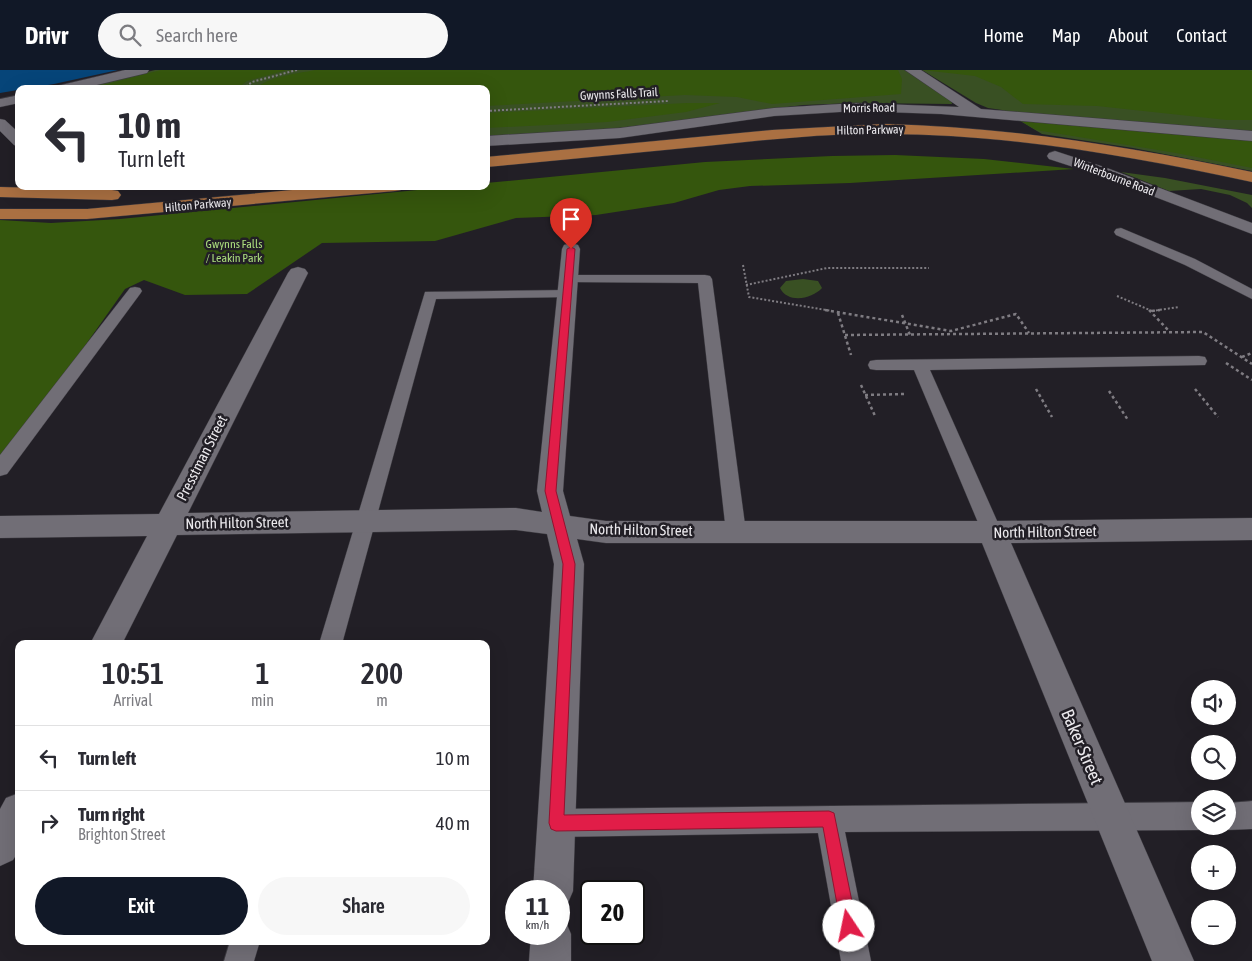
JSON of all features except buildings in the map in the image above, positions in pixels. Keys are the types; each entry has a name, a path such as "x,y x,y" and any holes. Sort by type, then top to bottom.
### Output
{"main road":[{"name":"Hilton Parkway","path":"490,162 766,135 830,130 893,129 959,131 1021,137 1153,158 1252,177"},
{"path":"490,177 815,147"},
{"path":"1025,153 1153,171 1252,190"},
{"name":"Hilton Parkway","path":"0,192 105,195 179,190"},
{"name":"Hilton Parkway","path":"0,214 87,214 351,190"}],"street":[{"path":"79,85 142,70"},
{"path":"912,70 977,112"},
{"path":"0,103 15,100"},
{"name":"Morris Road","path":"490,141 620,133 774,112 897,107 977,112 1252,136"},
{"path":"0,123 15,138"},
{"name":"Winterbourne Road","path":"1055,156 1101,171 1252,229"},
{"name":"Winterbourne Road","path":"1173,200 1182,194 1210,195"},
{"path":"1238,206 1252,222"},
{"path":"553,880 569,564 550,491 571,249"},
{"name":"Presstman Street","path":"108,640 298,273"},
{"name":"North Hilton Street","path":"0,527 516,519 606,532 992,532 1252,529"},
{"name":"Baker Street","path":"992,532 1173,961"},
{"path":"0,847 15,819"},
{"path":"550,961 551,945"}],"lane":[{"path":"1121,232 1190,262 1252,295"},
{"path":"331,640 430,295 705,279 736,532"},
{"path":"0,469 135,291"},
{"path":"876,365 1199,361"},
{"path":"920,365 992,532"},
{"path":"556,823 1191,816"},
{"path":"1236,816 1252,816"},
{"path":"829,819 856,961"},
{"path":"239,961 244,945"}],"path":[{"path":"248,85 252,82 297,70"},
{"name":"Gwynns Falls Trail","path":"490,111 676,100"},
{"path":"743,265 748,297 951,331 1016,314 1029,334"},
{"path":"746,285 827,268 929,268"},
{"path":"845,335 1170,332 1152,311 1117,296"},
{"path":"1152,311 1180,307"},
{"path":"902,315 910,334"},
{"path":"1242,357 1252,353"},
{"path":"1226,363 1252,380"},
{"path":"1036,389 1052,417"},
{"path":"1195,389 1218,417"},
{"path":"1109,391 1128,420"}],"green space":[{"path":"155,70 906,70 951,99 952,104 856,103 803,105 611,129 490,136 490,85 94,85"},
{"path":"161,70 287,70 247,81 242,85 103,85"},
{"path":"315,70 898,70 902,79 901,94 772,104 737,97 685,95 490,106 490,85 261,85 275,78"},
{"path":"922,70 1252,70 1252,171 1133,148 1042,134 1002,110 988,108 976,103"},
{"path":"922,70 1248,70 1252,71 1252,120 1227,120 1097,106 1023,104 1001,87 975,76"},
{"path":"720,103 686,112 607,122 490,128 490,113"},
{"path":"1021,121 1252,141 1252,168 1176,153 1036,130"},
{"name":"Gwynns Falls / Leakin Park","path":"895,155 984,159 1074,169 850,183 750,186 719,190 674,203 596,215 516,218 435,241 322,243 247,294 185,295 144,280 125,289 65,374 0,459 0,220 51,223 120,219 417,190 490,190 490,183 705,162"},
{"path":"1121,172 1165,178 1252,195 1252,208 1247,203 1230,195 1201,189 1169,191"},
{"path":"803,279 818,281 822,288 812,295 794,298 784,293 780,288 786,281"}],"water":[{"path":"0,70 118,70 48,85 15,85 15,90 0,93"}],"route":[{"path":"571,249 550,491 569,564 556,823 829,819 849,926"}]}
